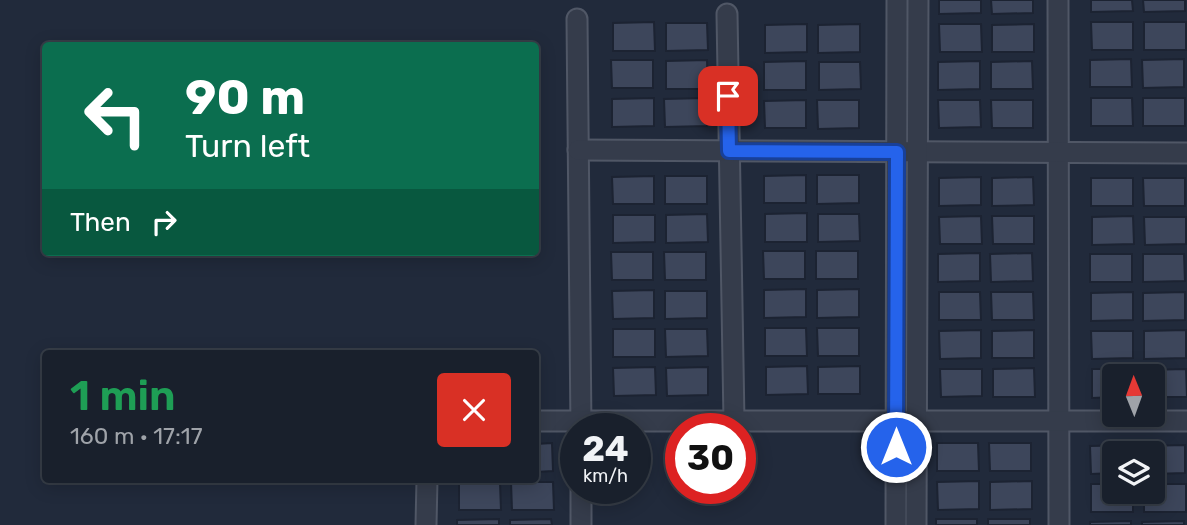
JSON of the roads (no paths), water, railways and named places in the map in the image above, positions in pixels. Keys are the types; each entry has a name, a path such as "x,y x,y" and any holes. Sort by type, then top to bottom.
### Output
{"street":[{"path":"896,525 897,0"},
{"path":"916,525 918,0"},
{"path":"1058,0 1059,525"},
{"path":"727,14 734,413"},
{"path":"577,19 581,413"},
{"path":"578,150 1187,153"},
{"path":"539,421 560,423"},
{"path":"756,421 1187,421"},
{"path":"426,525 427,483"},
{"path":"581,504 581,525"}]}
